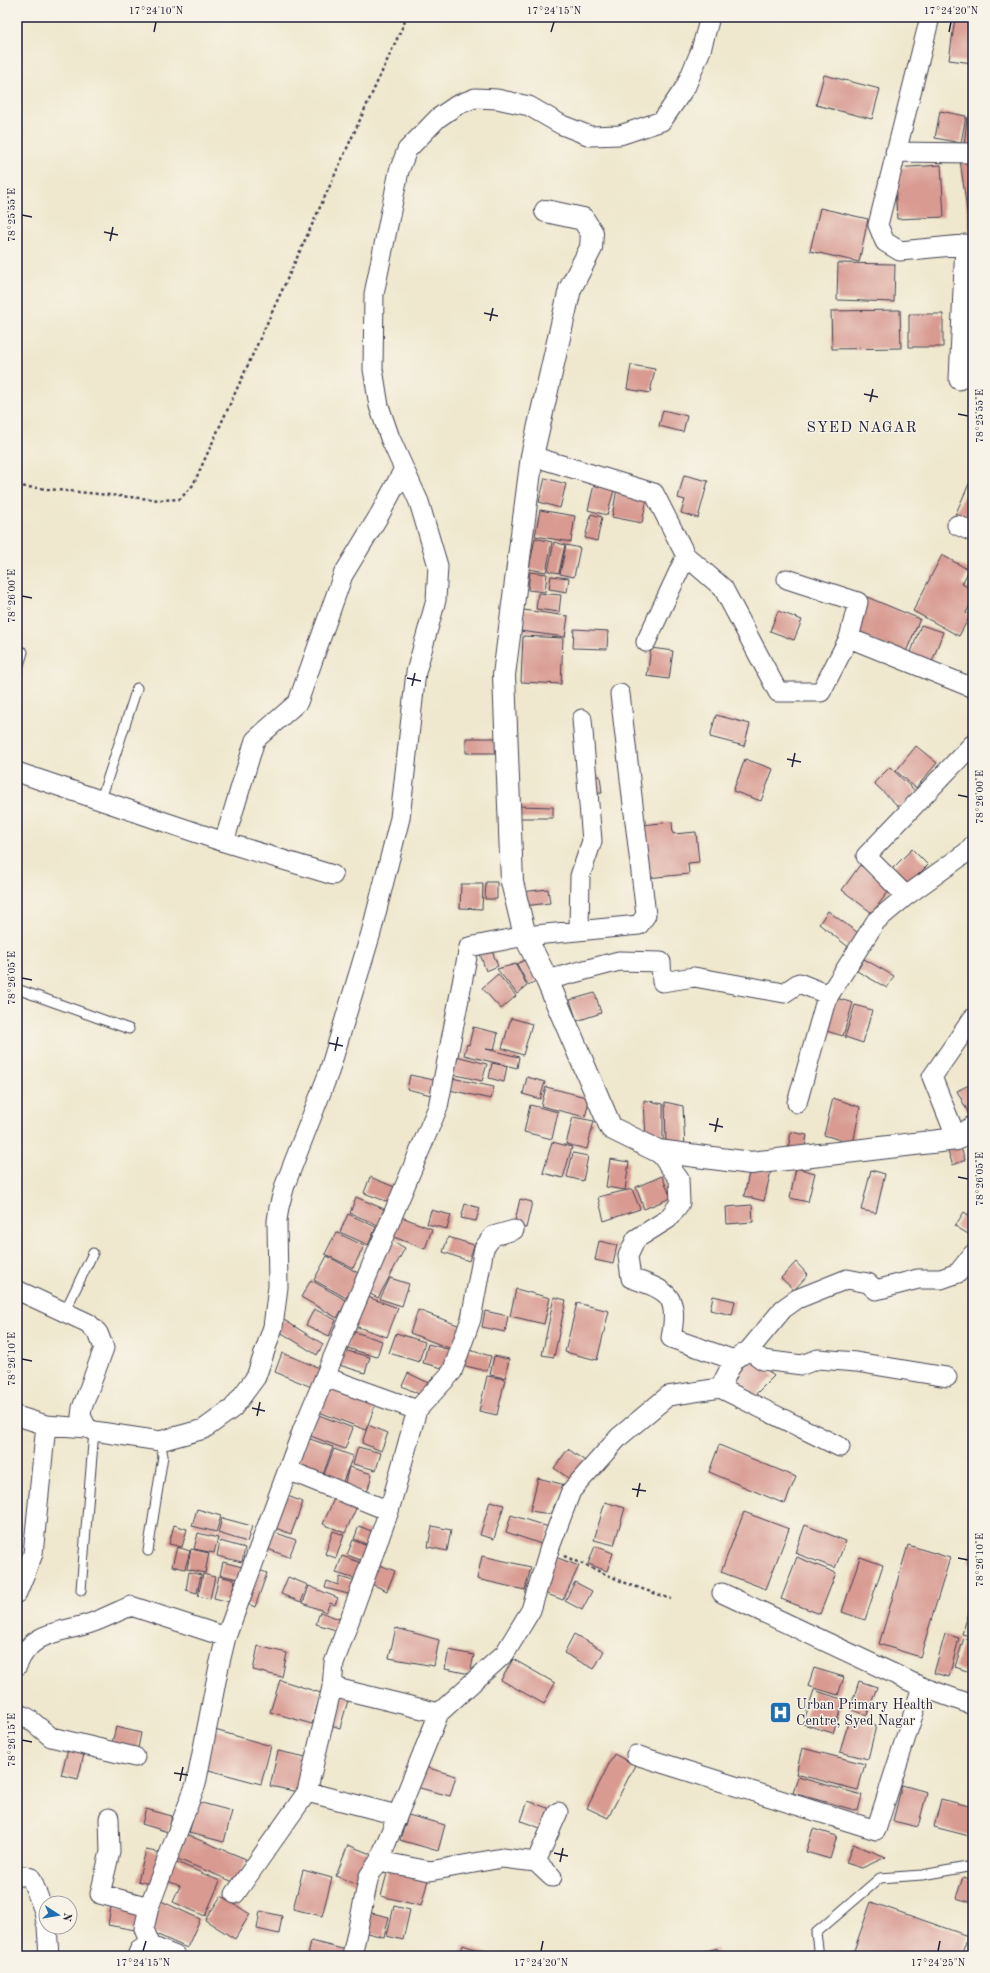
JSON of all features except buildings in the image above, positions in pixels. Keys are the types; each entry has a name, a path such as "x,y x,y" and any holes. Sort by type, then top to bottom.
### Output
{"street":[{"path":"17,1416 46,1425 160,1441 204,1429 233,1408 256,1376 273,1327 278,1287 277,1220 279,1208 285,1186 329,1072 376,910 400,818 416,672 436,600 438,566 419,502 390,438 379,406 373,369 372,330 374,294 399,171 407,150 438,118 457,105 475,98 498,99 529,106 562,124 590,136 620,136 662,121 686,86 701,50 710,17"},
{"path":"930,17 895,152 878,225 885,242 900,251 969,244 959,380"},
{"path":"895,152 973,153"},
{"path":"546,211 583,219 592,233 591,248 570,289 532,456 504,675 512,882 525,936 547,980 611,1128 658,1150 750,1163 965,1133 932,1077 973,1018"},
{"path":"532,456 654,494 686,556 723,588 778,692 821,692 849,638 858,602 787,579"},
{"path":"224,842 255,740 298,702 344,575 404,469"},
{"path":"646,642 686,556"},
{"path":"849,638 973,688"},
{"path":"176,1956 144,1951 144,1929 149,1907 196,1784 218,1666 226,1637 288,1470 325,1377 438,1107 469,947 525,936 639,925 646,915 620,694"},
{"path":"579,930 580,876 592,841 582,719"},
{"path":"906,896 866,856 973,744"},
{"path":"17,772 101,799 224,842 333,875"},
{"path":"797,1103 826,1000 876,922 906,896 971,852"},
{"path":"547,980 619,961 661,962 662,982 694,977 784,992 799,983 829,995"},
{"path":"658,1150 679,1179 680,1203 668,1219 636,1239 628,1256 631,1278 660,1288 673,1303 674,1323 671,1338 769,1361 802,1365 818,1359 856,1362 947,1377"},
{"path":"235,1894 306,1792 332,1688 334,1663 389,1511 417,1410 452,1372 471,1319 484,1248 493,1236 514,1230"},
{"path":"720,1388 742,1355 783,1309 797,1299 847,1279 868,1283 876,1290 918,1279 941,1279 958,1273 973,1254"},
{"path":"17,1290 88,1323 98,1333 104,1348 82,1408 81,1416 90,1430"},
{"path":"325,1377 417,1410"},
{"path":"352,1956 370,1876 379,1860 439,1713 505,1653 532,1610 549,1550 571,1491 619,1437 668,1396 720,1388 840,1447"},
{"path":"17,1593 33,1554 46,1425"},
{"path":"288,1470 389,1511"},
{"path":"722,1593 922,1687 973,1706"},
{"path":"17,1666 21,1656 38,1638 90,1623 131,1606 226,1637"},
{"path":"636,1755 876,1830 922,1687"},
{"path":"332,1688 439,1713"},
{"path":"17,1714 28,1718 51,1736 135,1757"},
{"path":"306,1792 397,1815"},
{"path":"536,1862 558,1812"},
{"path":"108,1818 110,1852 100,1894 149,1907"},
{"path":"379,1860 430,1871 502,1858 536,1862 552,1877"},
{"path":"17,1876 31,1878 38,1896"},
{"path":"48,1935 49,1956"}],"lane":[{"path":"17,672 23,652"},
{"path":"101,799 137,688"},
{"path":"17,989 129,1029"},
{"path":"64,1313 93,1253"},
{"path":"81,1590 90,1430"},
{"path":"148,1551 163,1456 160,1441"},
{"path":"819,1956 816,1933 880,1878 922,1875 973,1866"}],"path":[{"path":"17,486 160,500 180,499 194,485 407,17"},
{"path":"549,1550 628,1584 671,1599"}],"place":[{"name":"Urban Primary Health Centre, Syed Nagar","path":"780,1712"}],"district":[{"name":"SYED NAGAR","path":"862,427"}]}
